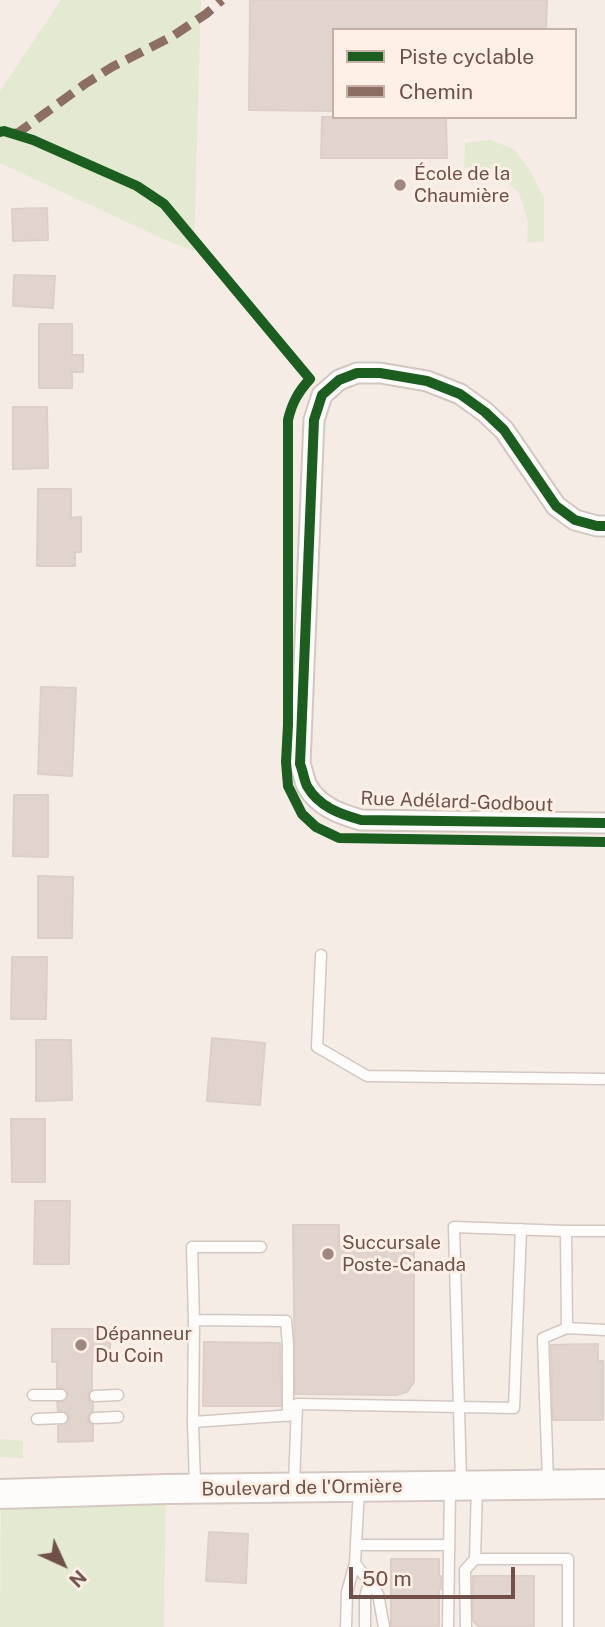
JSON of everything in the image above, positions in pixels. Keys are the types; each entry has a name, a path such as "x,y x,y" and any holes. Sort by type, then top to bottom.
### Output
{"main road":[{"name":"Boulevard de l'Ormière","path":"0,1494 605,1484"}],"street":[{"name":"Rue Adélard-Godbout","path":"605,526 575,520 556,506 504,430 460,394 427,381 380,373 357,373 339,380 322,395 314,420 300,764 307,787 321,803 338,813 361,820 605,823"}],"lane":[{"path":"321,955 317,1047 367,1076 605,1079"},
{"path":"475,1559 463,1486 454,1227 605,1231"},
{"path":"292,1416 298,1404 514,1408 521,1229"},
{"path":"566,1231 567,1328"},
{"path":"195,1489 191,1247 261,1247"},
{"path":"194,1320 286,1321 293,1488"},
{"path":"548,1485 543,1338 567,1328 605,1330"},
{"path":"33,1395 61,1395"},
{"path":"95,1396 118,1395"},
{"path":"193,1422 292,1416"},
{"path":"94,1418 118,1417"},
{"path":"37,1419 62,1418"},
{"path":"448,1627 449,1545 463,1486"},
{"path":"346,1627 347,1592 355,1563 359,1487"},
{"path":"356,1545 449,1545"},
{"path":"466,1627 465,1570 475,1559 568,1559 568,1627"},
{"path":"355,1563 378,1594 384,1627"},
{"path":"365,1627 365,1597 369,1584"}],"green space":[{"path":"61,0 201,0 194,252 0,163 0,91"},
{"path":"490,140 514,149 529,169 544,198 544,241 527,243 528,222 519,193 492,169 464,168 465,143"},
{"path":"0,1439 23,1441 23,1458 0,1457"},
{"path":"166,1489 164,1627 0,1627 1,1494"}],"building":[{"path":"250,0 547,0 546,28 332,28 332,111 249,110"},
{"path":"322,117 446,119 447,158 321,158"},
{"path":"47,208 48,240 13,241 12,209"},
{"path":"14,275 55,276 53,308 13,306"},
{"path":"39,324 72,324 72,355 83,355 83,372 72,372 72,388 39,388"},
{"path":"13,407 47,407 48,468 13,469"},
{"path":"38,489 71,489 71,518 81,517 81,552 75,552 75,566 37,566"},
{"path":"41,687 76,688 72,776 38,774"},
{"path":"14,795 48,795 48,857 13,856"},
{"path":"38,876 73,877 72,938 38,938"},
{"path":"12,957 47,957 46,1019 11,1019"},
{"path":"212,1038 265,1043 260,1105 207,1101"},
{"path":"36,1040 71,1040 72,1100 36,1101"},
{"path":"11,1119 45,1119 45,1182 12,1182"},
{"path":"35,1201 70,1201 69,1264 34,1264"},
{"path":"293,1225 339,1225 339,1245 414,1247 414,1382 407,1392 397,1395 295,1394"},
{"path":"52,1329 110,1329 110,1362 92,1362 92,1389 88,1396 93,1403 93,1411 88,1418 93,1425 93,1441 58,1442 58,1426 66,1424 69,1418 66,1412 58,1411 57,1402 65,1401 68,1394 65,1389 57,1388 57,1362 52,1362"},
{"path":"204,1342 280,1343 281,1406 203,1406"},
{"path":"598,1344 598,1361 603,1361 603,1420 553,1420 551,1345"},
{"path":"209,1532 248,1534 246,1583 206,1581"},
{"path":"391,1559 439,1559 439,1627 391,1627"},
{"path":"473,1576 534,1576 534,1627 479,1627 473,1621"}],"marked path":[{"path":"14,133 18,133 112,67 173,36 222,0"}],"cycle path":[{"path":"0,132 33,140 137,186 164,204 310,379 296,398 288,420 286,762 288,786 302,814 316,827 339,838 605,842"},
{"path":"605,526 575,520 556,506 504,430 460,394 427,381 380,373 357,373 339,380 322,395 314,420 300,764 307,786 324,804 361,820 605,823"}],"place":[{"name":"École de la Chaumière","path":"400,185"},
{"name":"Succursale Poste-Canada","path":"328,1254"},
{"name":"Dépanneur Du Coin","path":"81,1345"}]}
